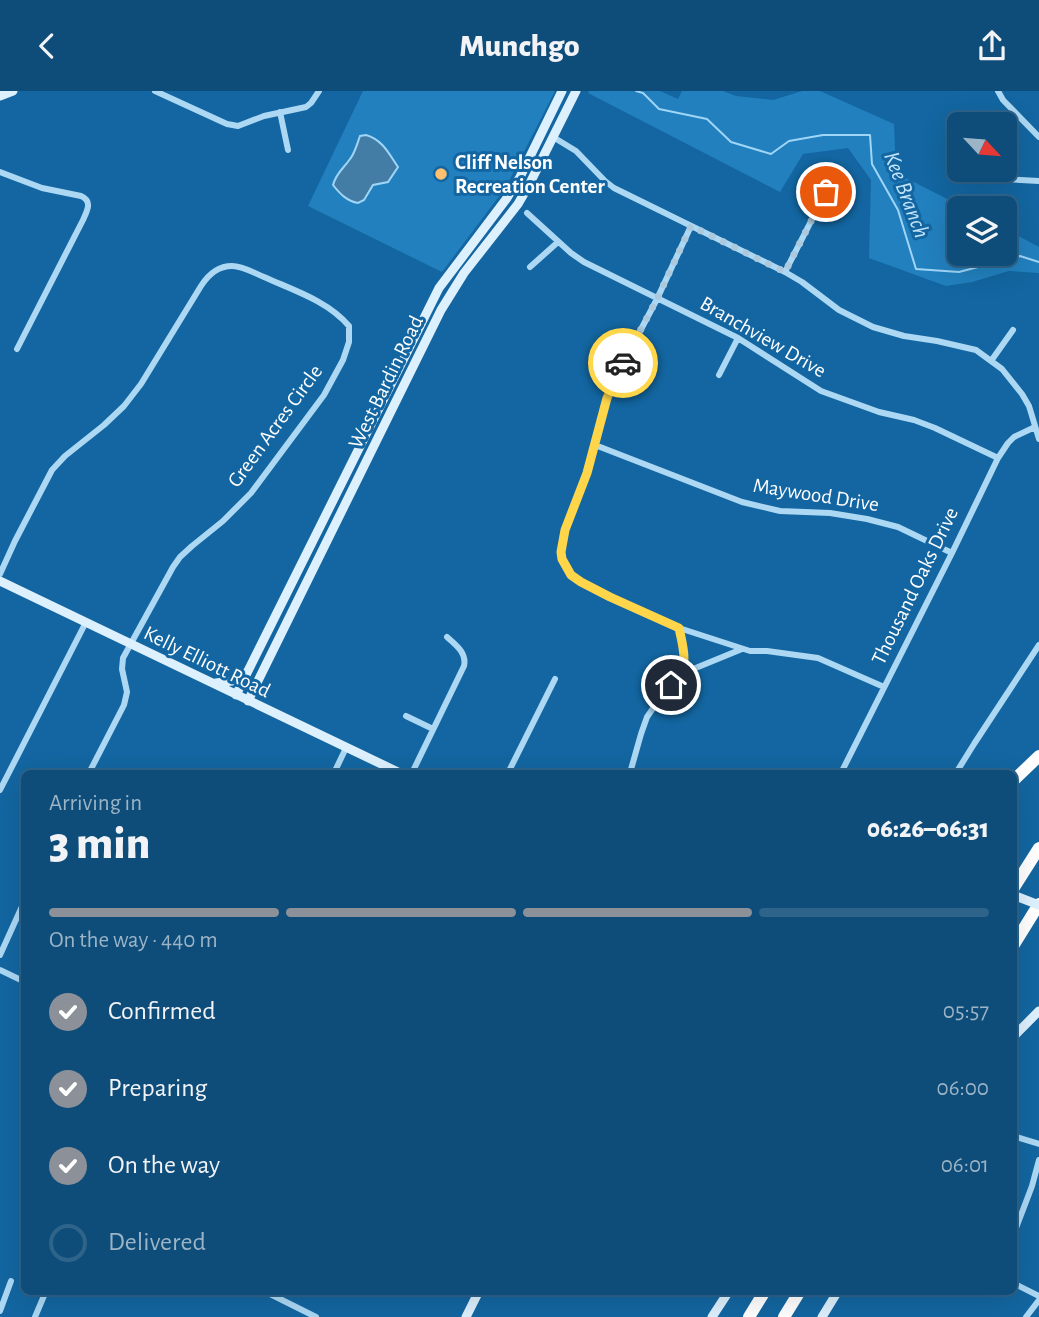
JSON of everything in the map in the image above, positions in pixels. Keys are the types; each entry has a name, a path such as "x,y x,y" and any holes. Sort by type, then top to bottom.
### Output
{"highway":[{"path":"1017,777 1039,756"},
{"path":"1017,885 1039,848"},
{"path":"1017,940 1039,904"},
{"path":"750,1317 763,1295"},
{"path":"784,1317 798,1295"}],"street":[{"path":"0,96 13,91"},
{"path":"155,91 227,124 238,125 306,107 319,91"},
{"name":"West Bardin Road","path":"236,695 439,288 507,198 562,91"},
{"name":"West Bardin Road","path":"248,701 441,310 464,273 518,204 576,91"},
{"path":"998,91 1003,100 1039,137"},
{"path":"280,112 288,151"},
{"path":"545,152 546,141 542,131 559,124"},
{"path":"553,137 576,151 614,188 785,272 839,310 873,327 976,350 1007,375 1022,394 1029,406 1039,439"},
{"path":"0,172 42,188 81,196 86,198 88,203 83,220 17,349"},
{"path":"1017,180 1039,181"},
{"path":"785,272 826,192"},
{"name":"Branchview Drive","path":"527,213 584,262 738,338 809,385 845,401 935,428 998,458"},
{"path":"691,226 607,398 587,473 565,530 562,559 571,575 581,582 679,628 750,651 818,658 884,687"},
{"path":"530,267 558,242"},
{"name":"Green Acres Circle","path":"0,574 52,470 124,406 212,273 230,266 239,267 307,295 335,312 349,326 349,342 343,360 324,395 251,493 180,557 173,567 123,658 122,669 127,692 124,705 91,770"},
{"path":"455,266 464,273"},
{"path":"991,361 1013,330"},
{"path":"719,375 738,338"},
{"path":"806,393 809,385"},
{"name":"Thousand Oaks Drive","path":"842,770 998,458 1014,437 1035,427"},
{"name":"Maywood Drive","path":"595,445 742,502 780,511 831,513 867,519 898,527 952,553"},
{"name":"Kelly Elliott Road","path":"0,581 394,770"},
{"path":"0,790 86,622"},
{"path":"631,770 647,717 684,667 684,648 679,628"},
{"path":"413,770 466,661 461,651 447,637"},
{"path":"958,770 1039,645"},
{"path":"681,674 743,649"},
{"path":"211,684 232,681 247,672"},
{"path":"510,770 555,679"},
{"path":"255,685 258,698 269,711"},
{"path":"406,716 433,729"},
{"path":"335,770 346,748"},
{"path":"1017,894 1039,904"},
{"path":"0,955 21,909"},
{"path":"0,970 21,980"},
{"path":"1017,1033 1039,1011"},
{"path":"1017,1137 1039,1145"},
{"path":"1017,1224 1039,1160"},
{"path":"0,1311 11,1281"},
{"path":"1017,1285 1039,1298 1026,1317"},
{"path":"35,1317 44,1295"},
{"path":"272,1295 316,1317"},
{"path":"467,1317 478,1295"},
{"path":"712,1317 726,1295"},
{"path":"822,1317 836,1295"}],"shaded area":[{"path":"363,91 555,91 506,187 442,272 308,206"},
{"path":"660,91 678,99 682,91 723,91 736,96 773,100 802,91 820,91 894,124 896,173 947,199 947,266 1017,266 1017,235 1039,247 1039,273 1009,271 972,282 946,286 869,258 871,180 848,148 803,154 780,192 588,93"},
{"path":"366,135 381,144 398,167 388,182 373,185 364,200 358,203 344,197 333,185 353,154 360,136"}],"waterway":[{"name":"Kee Branch","path":"636,91 643,93 659,109 707,119 731,142 771,154 789,141 823,135 870,135 872,164 898,210 916,269 959,272 1020,256 1039,262"}],"way so far":[{"path":"623,363 691,226 785,272 826,192"}],"place":[{"name":"Cliff Nelson Recreation Center","path":"441,174"}],"route":[{"path":"623,363 607,398 587,473 565,530 562,559 571,575 581,582 679,628 684,648 684,667 671,685"}]}
